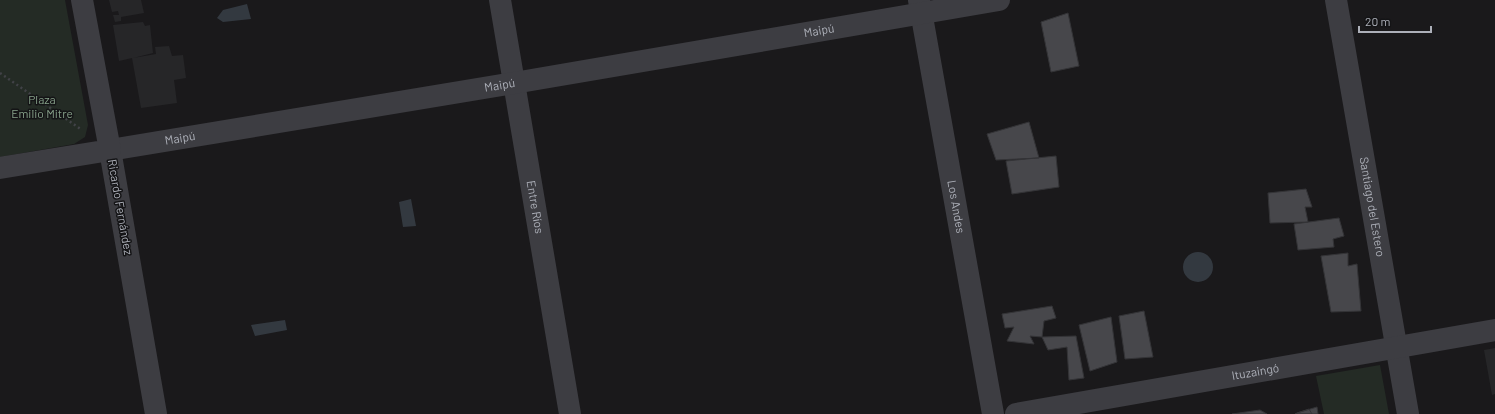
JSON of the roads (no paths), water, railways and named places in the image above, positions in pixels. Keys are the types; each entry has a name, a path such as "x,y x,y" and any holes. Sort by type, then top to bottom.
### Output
{"street":[{"name":"Ricardo Fernández","path":"82,0 156,414"},
{"name":"Entre Ríos","path":"500,0 570,414"},
{"name":"Maipú","path":"0,168 514,83 920,7 1000,0"},
{"name":"Santiago del Estero","path":"1336,0 1398,348 1408,414"},
{"name":"Los Andes","path":"920,7 993,414"},
{"name":"Ituzaingó","path":"1016,414 1495,330"}],"park label":[{"name":"Plaza Emilio Mitre","path":"42,107"}]}
